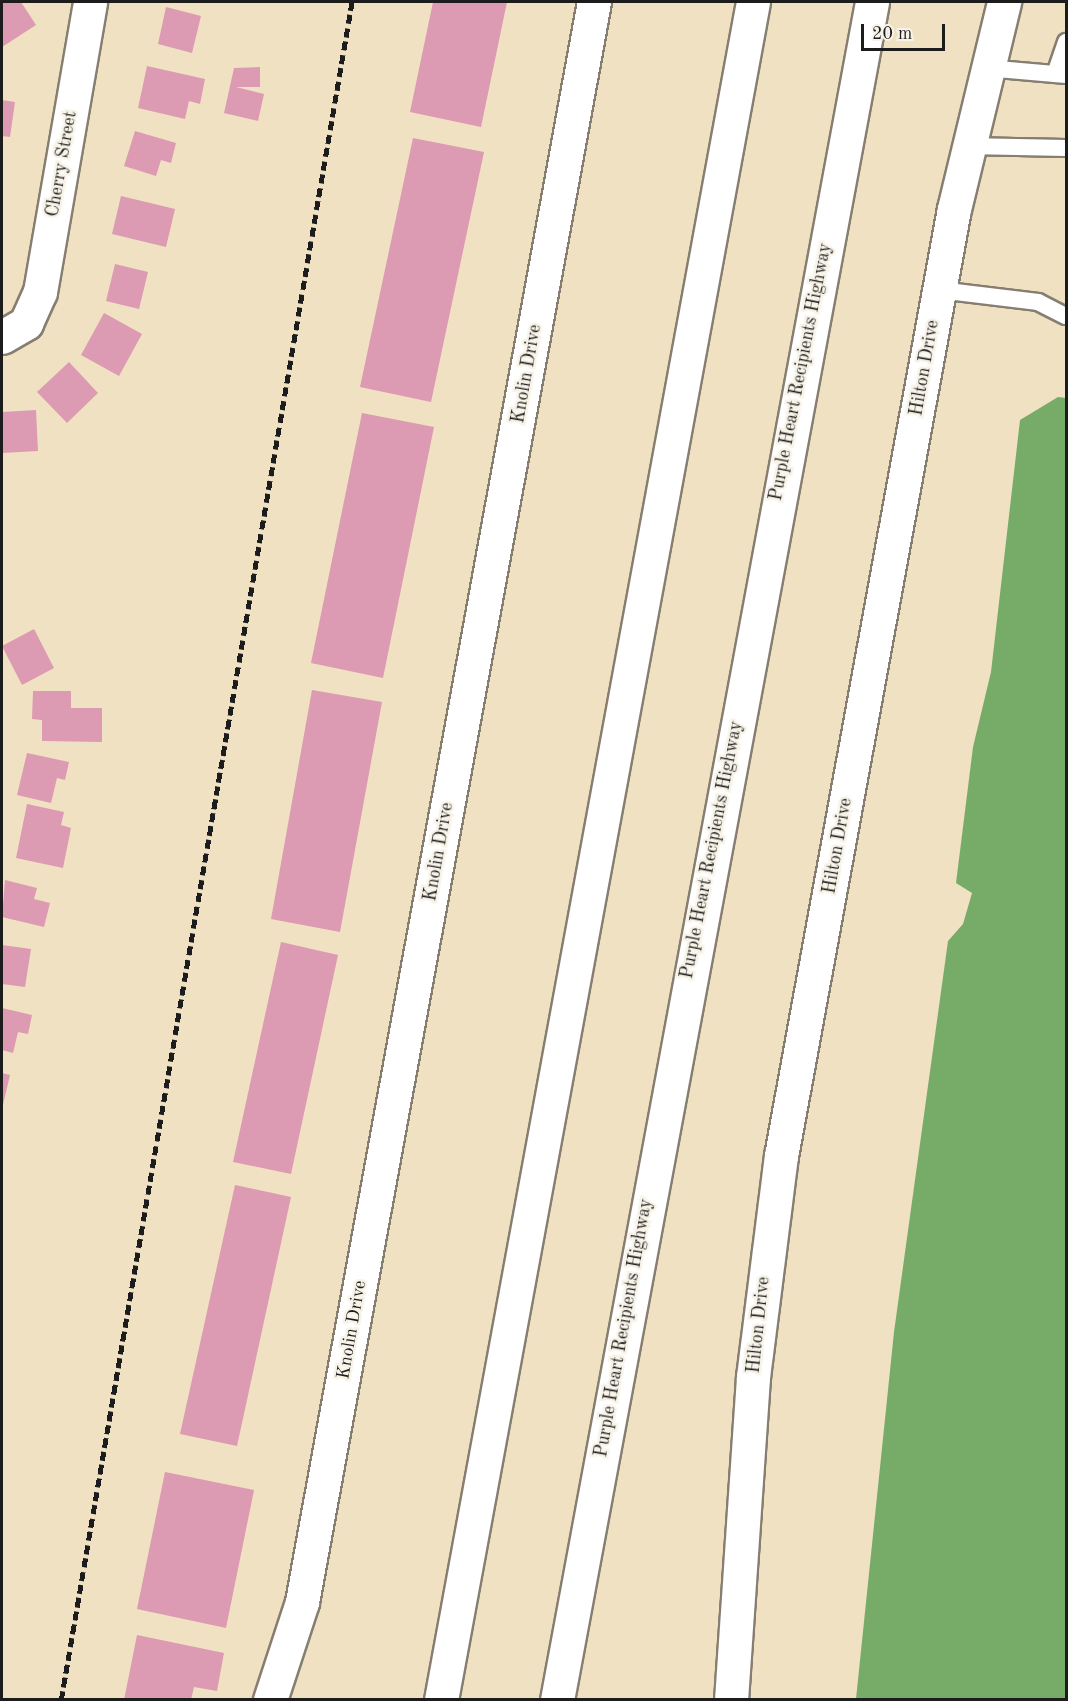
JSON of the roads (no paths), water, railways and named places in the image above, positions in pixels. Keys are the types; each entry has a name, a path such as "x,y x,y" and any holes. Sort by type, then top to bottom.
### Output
{"main road":[{"name":"Cherry Street","path":"14,330 40,292 90,2"},
{"name":"Knolin Drive","path":"270,1700 302,1602 594,2"},
{"path":"693,327 730,2"},
{"path":"441,1700 753,2"},
{"name":"Purple Heart Recipients Highway","path":"557,1700 872,2"},
{"path":"853,105 882,2"},
{"name":"Hilton Drive","path":"731,1700 753,1377 781,1156 939,290 967,146 1004,2"}],"lane":[{"path":"986,68 1061,74 1066,42"},
{"path":"967,146 1066,148"},
{"path":"939,290 1038,302 1066,316"}],"railway":[{"path":"61,1700 352,2"}]}
